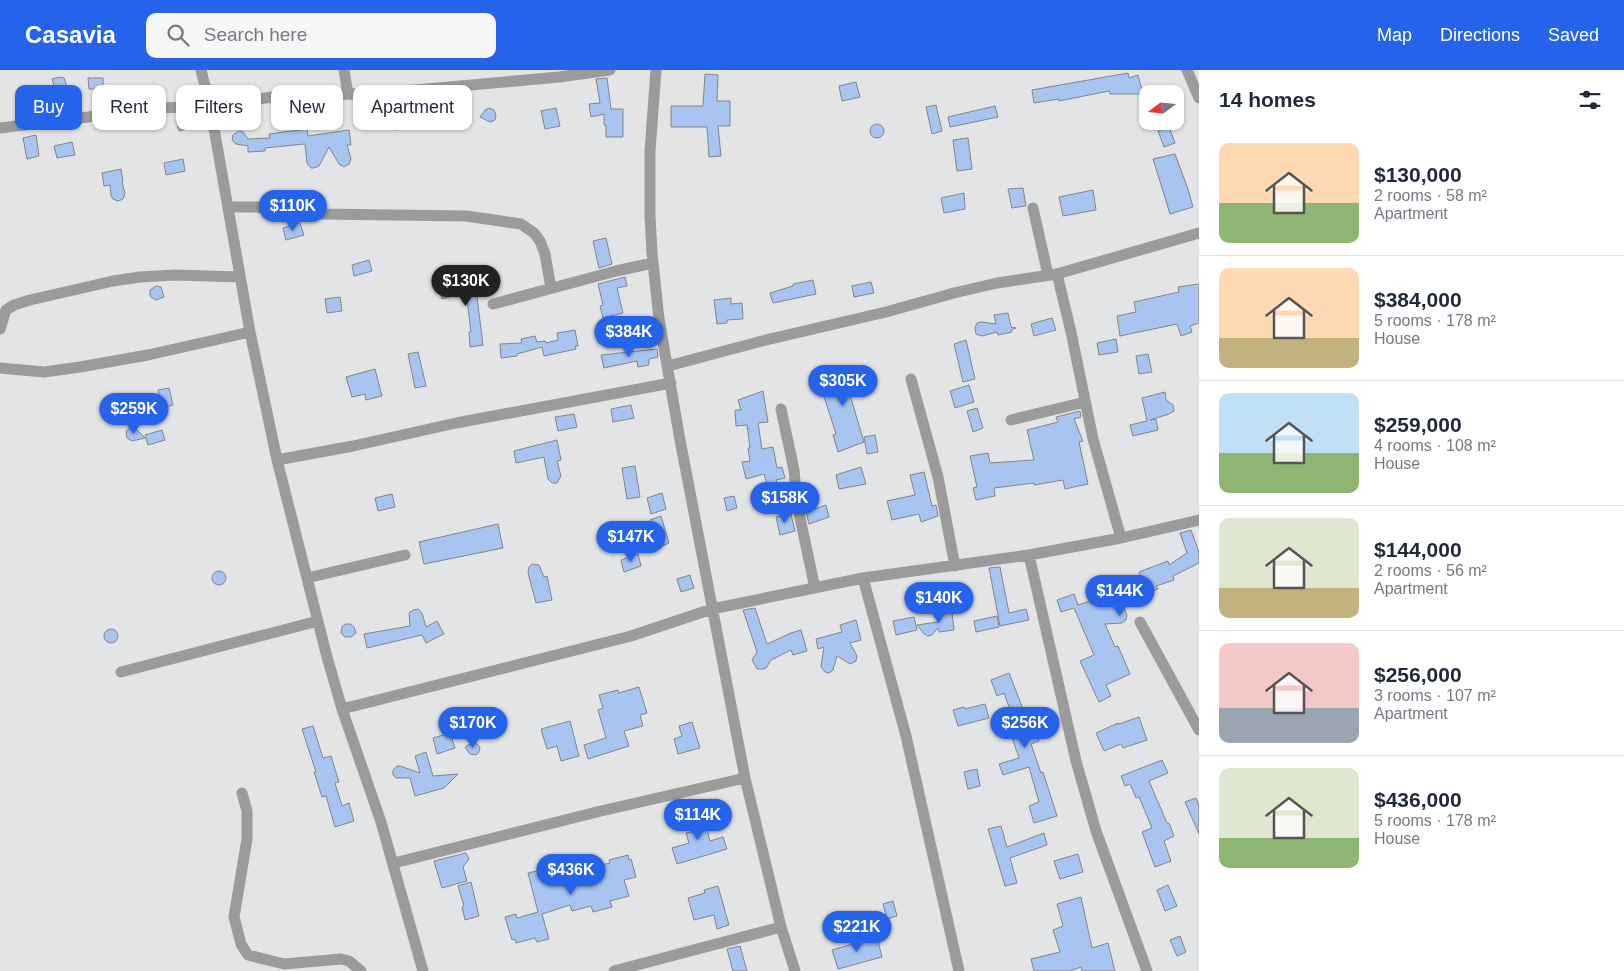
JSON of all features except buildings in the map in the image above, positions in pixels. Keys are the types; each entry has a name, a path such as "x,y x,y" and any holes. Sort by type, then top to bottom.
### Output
{"street":[{"path":"201,70 205,85"},
{"path":"344,70 348,94"},
{"path":"261,99 382,93 558,77 610,70"},
{"path":"656,70 650,151 650,216 659,319 745,778 781,926 795,971"},
{"path":"1187,70 1199,98"},
{"path":"0,128 176,107"},
{"path":"214,130 250,332 277,460 342,709 394,863 423,971"},
{"path":"228,207 256,207 320,214 466,216 521,224 534,233 540,241 551,288"},
{"path":"1033,208 1052,274 1072,332 1085,402 1121,538"},
{"path":"668,366 762,341 886,312 962,291 1052,274 1199,233"},
{"path":"493,304 653,263"},
{"path":"0,329 6,310 14,305 113,281 167,276 240,277"},
{"path":"0,368 44,372 148,355 250,332"},
{"path":"911,379 938,477 955,566"},
{"path":"277,460 670,383"},
{"path":"1011,420 1085,402"},
{"path":"781,409 794,470 797,504 815,588"},
{"path":"342,709 631,636 712,609 863,578 1029,555 1121,538 1199,520"},
{"path":"307,578 404,555"},
{"path":"1029,555 1076,761 1096,831 1147,971"},
{"path":"863,578 906,736 959,971"},
{"path":"121,672 318,621"},
{"path":"1140,622 1199,730"},
{"path":"394,863 584,815 745,778"},
{"path":"242,793 247,812 247,839 234,917 240,944 248,955 284,964 341,959 349,961 361,971"},
{"path":"614,971 781,926"}]}
